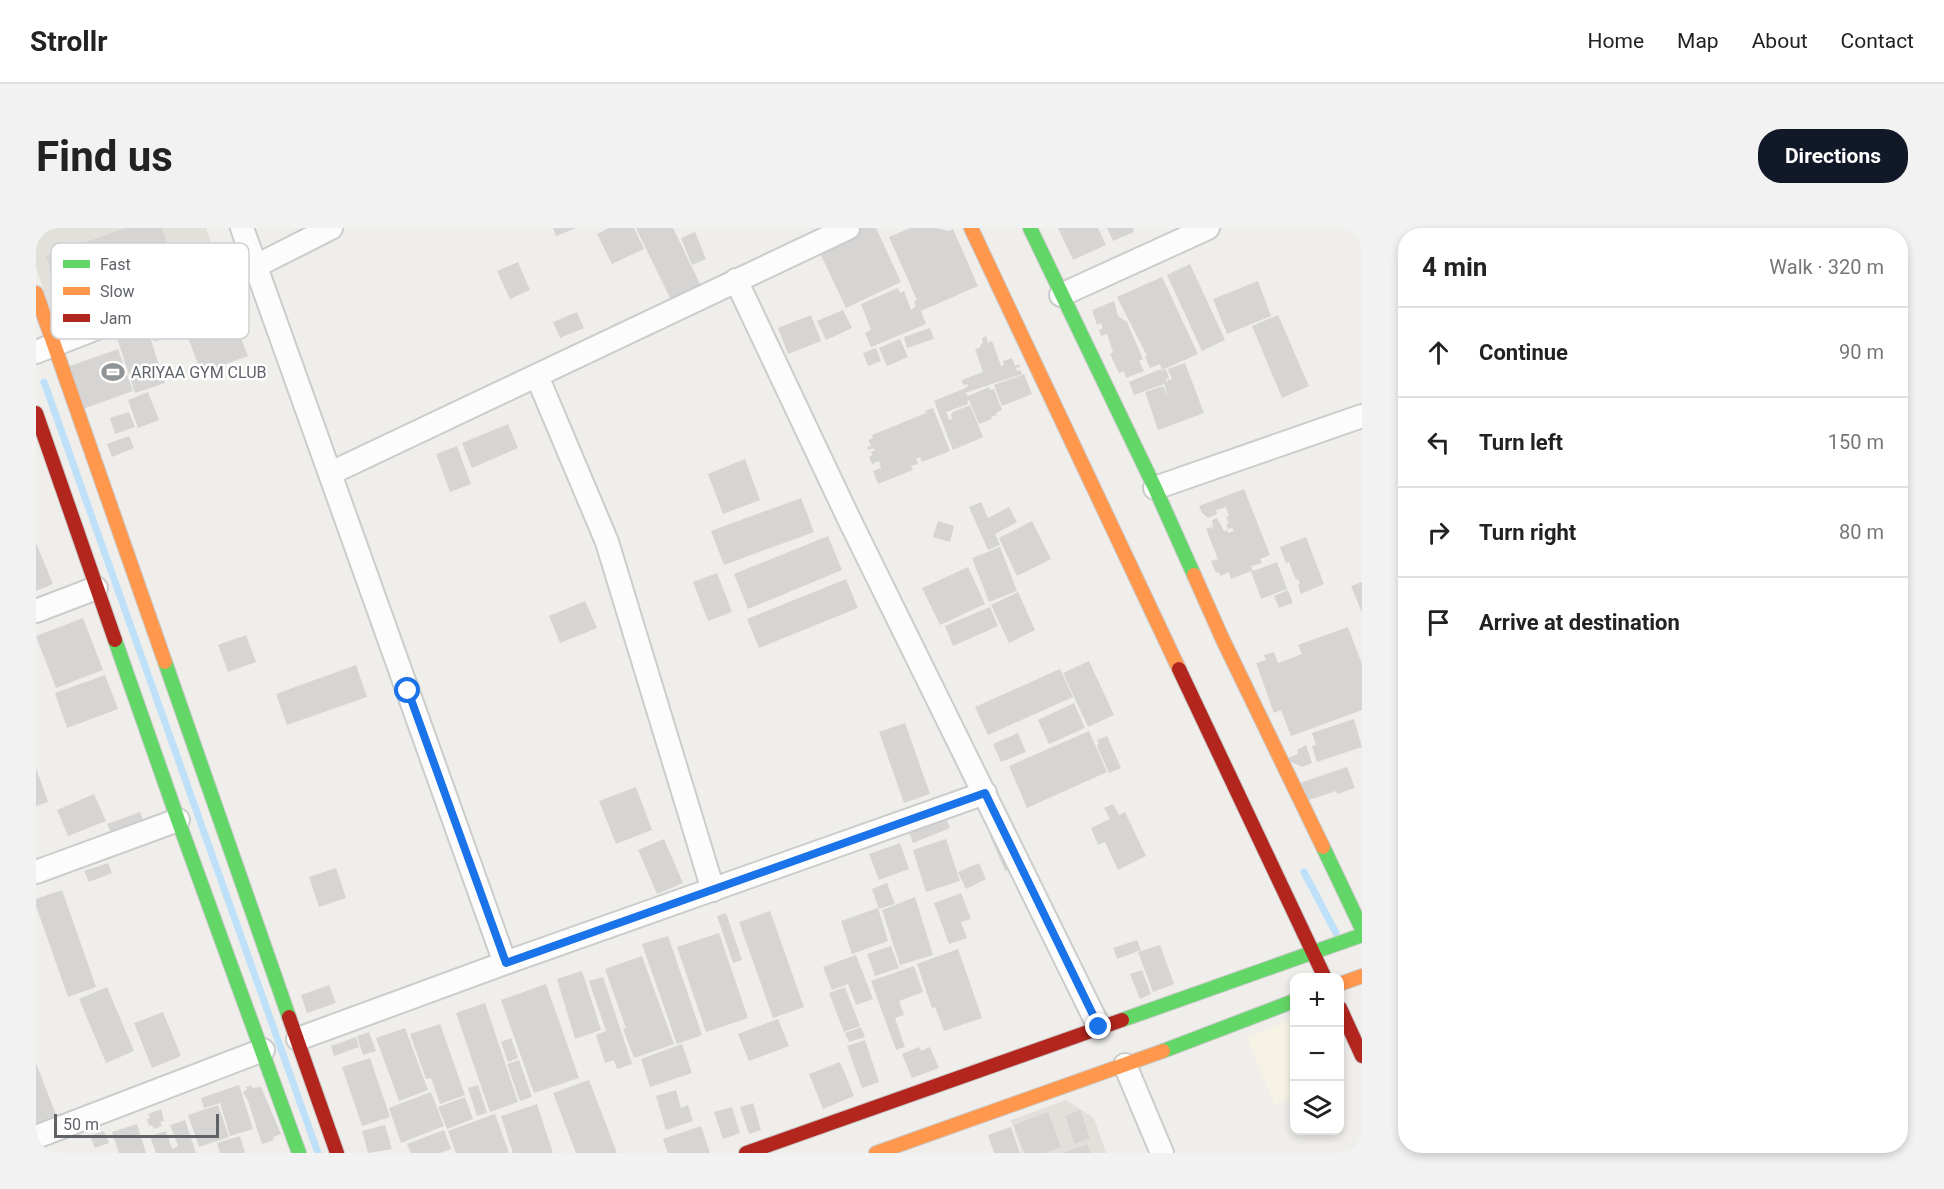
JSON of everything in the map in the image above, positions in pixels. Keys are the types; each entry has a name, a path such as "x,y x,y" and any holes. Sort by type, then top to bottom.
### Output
{"street":[{"path":"242,228 248,243"},
{"path":"249,269 331,228"},
{"path":"331,473 848,228"},
{"path":"971,228 1323,973"},
{"path":"1030,228 1155,488 1222,638 1362,928"},
{"path":"1061,295 1208,228"},
{"path":"249,247 506,963"},
{"path":"736,280 848,517 1099,1027"},
{"path":"36,293 46,349 298,1039 337,1153"},
{"path":"46,349 71,339"},
{"path":"537,376 607,542 712,890"},
{"path":"36,413 178,820 299,1153"},
{"path":"1155,488 1362,416"},
{"path":"36,611 96,588"},
{"path":"298,1039 985,793"},
{"path":"36,872 178,820"},
{"path":"746,1153 1362,935"},
{"path":"1344,983 1362,976"},
{"path":"876,1153 1125,1065 1290,1003"},
{"path":"1344,1017 1362,1056"},
{"path":"36,1137 263,1050"},
{"path":"1125,1065 1162,1153"}],"shaded area":[{"path":"36,228 206,228 211,243 51,243 51,305 49,306 36,268"},
{"path":"1290,1020 1290,1099 1275,1105 1247,1038"},
{"path":"1066,1100 1094,1118 1106,1153 1022,1153 1011,1120"}],"building":[{"path":"126,228 162,228 167,243 83,243"},
{"path":"553,228 576,228 556,236"},
{"path":"609,228 634,228 644,249 612,264 597,234"},
{"path":"636,228 673,228 701,286 671,300"},
{"path":"862,228 876,228 901,282 846,308 818,249"},
{"path":"910,228 937,228 948,231 953,229 978,286 921,311 926,324 871,347 865,333 871,330 861,304 898,288 900,293 904,291 911,310 916,306 914,301 917,300 889,237"},
{"path":"1058,228 1098,228 1106,245 1073,260"},
{"path":"1107,228 1133,228 1134,232 1113,241"},
{"path":"695,232 706,259 692,265 681,238"},
{"path":"51,254 51,270 46,256"},
{"path":"518,262 530,290 510,299 497,271"},
{"path":"1190,264 1225,340 1202,351 1167,275"},
{"path":"1162,277 1198,354 1162,370 1160,364 1150,368 1145,357 1147,356 1117,297"},
{"path":"1258,281 1271,316 1227,334 1213,299"},
{"path":"1114,301 1118,316 1127,322 1143,359 1139,361 1144,371 1126,378 1124,371 1119,373 1110,354 1113,352 1107,334 1101,336 1099,330 1103,328 1101,323 1097,325 1092,310"},
{"path":"843,310 852,328 826,340 817,321"},
{"path":"577,312 584,328 560,338 553,322"},
{"path":"811,315 821,341 788,354 778,328"},
{"path":"1278,315 1309,386 1282,398 1252,326"},
{"path":"930,328 934,339 907,348 904,337"},
{"path":"986,336 988,343 992,341 1001,366 1004,365 1003,361 1012,358 1015,366 1019,364 1020,367 1016,368 1022,374 965,393 968,396 989,387 990,390 994,389 1002,410 991,417 992,419 979,424 969,400 968,404 946,412 949,420 952,419 953,412 970,405 983,437 953,450 934,401 963,389 968,386 963,385 962,380 983,372 975,349 981,347 982,338"},
{"path":"117,339 151,339 165,383 135,393"},
{"path":"189,339 241,339 248,356 201,373"},
{"path":"900,339 908,357 887,366 879,348"},
{"path":"876,348 881,361 868,366 863,353"},
{"path":"118,349 133,391 80,410 64,368"},
{"path":"1185,363 1204,413 1158,430 1145,392 1163,386 1168,397 1164,384 1134,395 1129,382 1166,369 1169,378 1166,380 1167,383 1172,379 1168,369"},
{"path":"1024,374 1032,394 1002,406 994,385"},
{"path":"148,392 159,420 138,428 128,400"},
{"path":"933,408 950,451 922,462 920,457 916,459 918,464 911,466 913,470 878,484 873,471 881,468 879,461 872,464 869,457 875,450 873,448 868,450 867,447 871,446 868,440 873,438 872,435"},
{"path":"129,412 135,427 115,434 110,418"},
{"path":"508,424 518,448 472,468 462,443"},
{"path":"129,436 134,448 112,457 107,444"},
{"path":"457,446 471,484 450,492 436,454"},
{"path":"745,459 760,500 723,514 708,474"},
{"path":"1244,489 1270,555 1260,559 1262,563 1251,566 1253,571 1277,562 1287,589 1261,599 1251,571 1231,579 1229,572 1220,576 1219,572 1216,573 1211,561 1218,559 1206,529 1211,527 1213,530 1212,520 1217,518 1224,531 1227,530 1228,533 1234,531 1232,528 1228,529 1226,524 1229,523 1226,517 1229,516 1226,507 1216,510 1217,514 1208,518 1199,506"},
{"path":"801,498 814,532 724,565 711,531"},
{"path":"981,502 988,518 1009,507 1017,522 995,534 1000,545 988,550 969,507"},
{"path":"938,521 954,526 950,542 933,537"},
{"path":"1032,521 1051,559 1017,576 999,538"},
{"path":"828,536 842,570 748,609 734,574"},
{"path":"1306,537 1324,584 1301,594 1298,579 1296,580 1289,562 1286,563 1280,547"},
{"path":"36,543 53,584 36,591"},
{"path":"1000,547 1017,591 989,602 972,558"},
{"path":"968,567 985,604 940,625 922,588"},
{"path":"717,573 732,612 708,621 693,582"},
{"path":"846,579 858,608 759,648 747,619"},
{"path":"1362,582 1362,613 1351,586"},
{"path":"1288,590 1293,603 1279,608 1274,596"},
{"path":"1018,592 1035,630 1009,643 991,605"},
{"path":"585,601 597,628 560,643 549,616"},
{"path":"990,607 998,626 953,646 945,626"},
{"path":"83,618 103,670 56,688 36,636"},
{"path":"1348,627 1362,664 1362,710 1291,736 1281,710 1274,713 1256,663 1266,660 1264,655 1274,652 1278,663 1302,654 1298,645"},
{"path":"246,635 256,662 228,672 218,645"},
{"path":"1089,661 1114,715 1088,727 1063,673"},
{"path":"356,665 367,697 287,725 276,694"},
{"path":"1060,669 1073,697 988,735 975,707"},
{"path":"105,675 118,709 67,728 55,693"},
{"path":"1074,703 1085,728 1049,744 1038,720"},
{"path":"1354,719 1362,747 1317,762 1312,746 1316,745 1312,733"},
{"path":"905,723 930,794 904,803 879,732"},
{"path":"1089,731 1107,772 1027,808 1009,766"},
{"path":"1018,733 1026,752 1001,762 993,744"},
{"path":"1107,736 1121,768 1109,773 1097,746 1099,744 1097,740"},
{"path":"1306,745 1312,763 1302,767 1285,759 1298,754 1297,750"},
{"path":"1347,767 1355,788 1337,794 1336,791 1297,804 1291,786"},
{"path":"36,768 48,802 36,806"},
{"path":"636,787 652,830 616,844 599,801"},
{"path":"94,794 106,821 68,836 57,810"},
{"path":"1113,804 1119,815 1125,812 1146,856 1118,870 1105,842 1098,845 1091,828 1110,819 1104,808"},
{"path":"140,812 143,820 110,831 107,824"},
{"path":"946,818 950,828 913,843 909,833"},
{"path":"1007,828 1022,863 1005,871 990,836"},
{"path":"664,839 683,883 657,894 638,850"},
{"path":"946,839 960,881 926,892 913,850"},
{"path":"900,843 909,869 879,880 869,854"},
{"path":"108,863 112,873 89,882 84,871"},
{"path":"979,863 986,879 966,889 958,872"},
{"path":"336,868 346,898 319,907 309,877"},
{"path":"887,883 895,904 879,909 872,889"},
{"path":"62,890 96,987 68,997 36,906 36,899"},
{"path":"961,893 971,919 961,922 967,938 949,944 934,903"},
{"path":"915,897 933,955 900,965 882,910"},
{"path":"878,908 888,941 852,954 841,921"},
{"path":"770,911 804,1007 773,1018 739,922"},
{"path":"726,913 742,960 733,963 717,916"},
{"path":"719,933 748,1018 706,1032 677,947"},
{"path":"668,936 702,1035 677,1044 642,944"},
{"path":"1137,940 1141,950 1117,959 1113,948"},
{"path":"1160,945 1174,984 1153,992 1138,952"},
{"path":"891,946 899,968 875,976 867,954"},
{"path":"958,949 982,1018 944,1031 935,1007 932,1008 917,964"},
{"path":"856,955 873,999 856,1005 848,984 832,990 823,967"},
{"path":"642,956 674,1044 634,1058 605,969"},
{"path":"914,966 923,992 899,1001 904,1015 895,1018 905,1047 896,1050 871,981"},
{"path":"1142,970 1151,994 1140,999 1130,974"},
{"path":"582,971 601,1030 575,1039 557,979"},
{"path":"603,977 632,1064 617,1069 614,1060 605,1063 596,1035 606,1031 589,981"},
{"path":"546,984 579,1078 534,1093 501,1000"},
{"path":"329,985 336,1003 307,1013 301,995"},
{"path":"107,987 134,1051 106,1063 79,999"},
{"path":"845,987 860,1026 844,1032 829,993"},
{"path":"485,1003 518,1102 490,1112 456,1013"},
{"path":"163,1012 181,1056 152,1068 134,1023"},
{"path":"778,1019 789,1046 749,1061 738,1034"},
{"path":"440,1024 465,1095 440,1104 431,1078 426,1079 410,1034"},
{"path":"861,1027 865,1037 849,1042 845,1033"},
{"path":"405,1028 428,1090 399,1101 376,1038"},
{"path":"369,1032 376,1051 363,1055 357,1036"},
{"path":"356,1037 359,1047 334,1056 331,1046"},
{"path":"511,1038 518,1058 508,1062 501,1042"},
{"path":"865,1040 879,1082 862,1088 847,1046"},
{"path":"682,1044 692,1073 650,1087 641,1059"},
{"path":"919,1047 921,1051 930,1047 939,1068 912,1078 902,1054"},
{"path":"370,1058 390,1117 362,1126 342,1067"},
{"path":"519,1060 532,1097 520,1101 507,1064"},
{"path":"840,1062 854,1096 823,1109 809,1074"},
{"path":"36,1063 57,1117 36,1125"},
{"path":"589,1080 617,1153 576,1153 553,1093"},
{"path":"239,1085 253,1129 230,1136 220,1103 204,1108 201,1098"},
{"path":"251,1085 252,1088 261,1087 281,1134 273,1137 274,1140 262,1144 243,1092"},
{"path":"478,1085 487,1113 477,1116 468,1088"},
{"path":"676,1090 681,1108 688,1105 693,1121 666,1130 656,1096"},
{"path":"431,1092 444,1126 401,1143 389,1108"},
{"path":"465,1097 473,1119 447,1129 438,1107"},
{"path":"753,1103 761,1130 749,1134 740,1107"},
{"path":"537,1104 553,1153 513,1153 501,1116"},
{"path":"218,1105 229,1137 199,1147 188,1115"},
{"path":"732,1107 740,1133 723,1139 714,1112"},
{"path":"161,1109 164,1121 160,1122 162,1126 154,1129 152,1125 149,1126 148,1114"},
{"path":"1080,1110 1090,1138 1075,1144 1065,1116"},
{"path":"1048,1112 1061,1147 1045,1153 1025,1153 1014,1125"},
{"path":"495,1114 509,1153 456,1153 448,1131"},
{"path":"185,1120 196,1153 156,1153 150,1136 166,1131 172,1149 178,1146 170,1125"},
{"path":"137,1124 146,1153 119,1153 112,1132"},
{"path":"385,1125 392,1149 368,1153 362,1131"},
{"path":"701,1126 710,1153 668,1153 663,1139"},
{"path":"1011,1127 1020,1153 994,1153 988,1135"},
{"path":"444,1130 451,1149 440,1153 411,1153 407,1144"},
{"path":"104,1131 109,1143 95,1148 90,1136"},
{"path":"240,1136 245,1153 220,1153 217,1143"},
{"path":"1087,1144 1091,1153 1063,1153"}],"waterway":[{"path":"44,382 318,1153"},
{"path":"1304,872 1336,933"}],"traffic: fast":[{"path":"1030,228 1155,488 1194,575"},
{"path":"115,640 299,1153"},
{"path":"165,662 289,1017"},
{"path":"1323,847 1362,929"},
{"path":"1122,1020 1362,935"},
{"path":"1163,1051 1290,1003"}],"traffic: slow":[{"path":"971,228 1179,669"},
{"path":"36,293 51,336"},
{"path":"52,339 165,662"},
{"path":"1194,575 1323,847"},
{"path":"1344,983 1362,976"},
{"path":"876,1153 1163,1051"}],"traffic: jam":[{"path":"36,413 115,640"},
{"path":"1179,669 1323,973"},
{"path":"289,1017 337,1153"},
{"path":"1344,1017 1362,1056"},
{"path":"746,1153 1122,1020"}],"place":[{"name":"ARIYAA GYM CLUB","path":"113,372"}],"route":[{"path":"408,691 506,963 985,793 1099,1027"}]}
